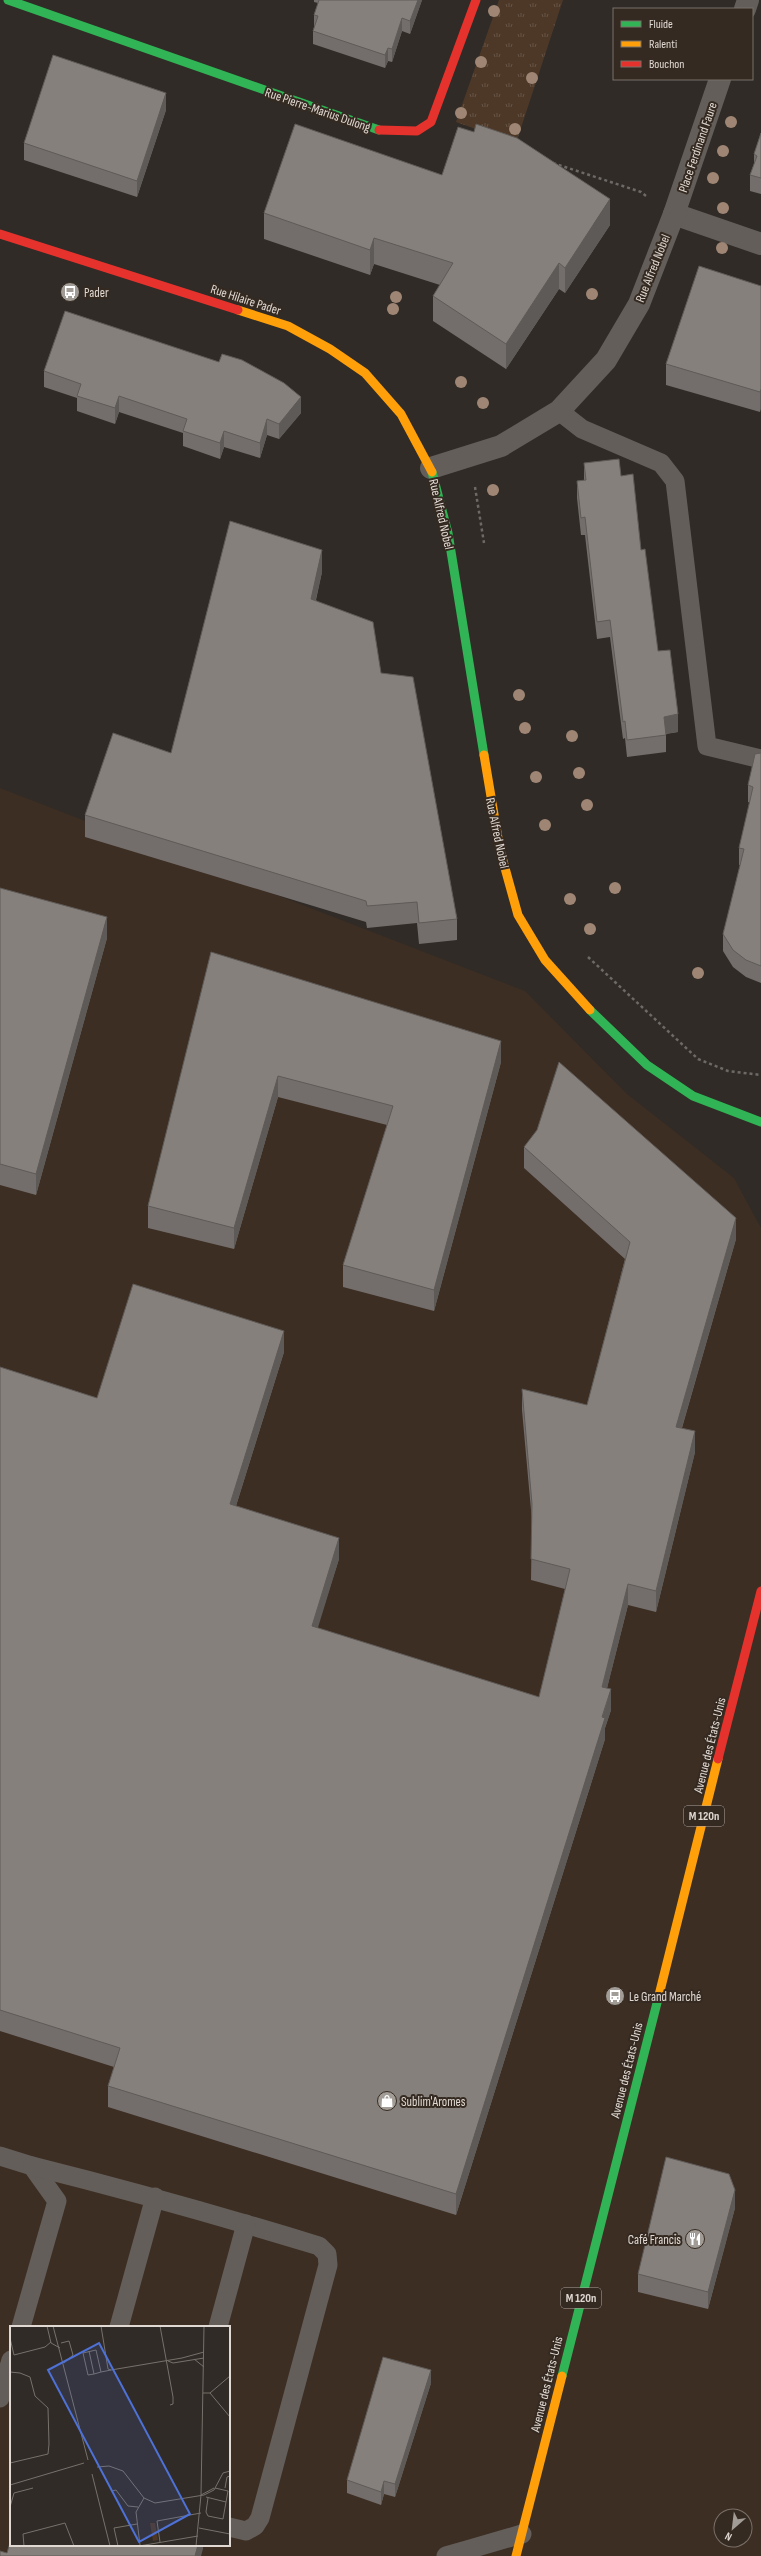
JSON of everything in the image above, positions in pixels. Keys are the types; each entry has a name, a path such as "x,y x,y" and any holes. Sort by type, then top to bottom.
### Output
{"street":[{"name":"Rue Pierre-Marius Dulong","path":"8,0 377,130 417,131 431,122 476,0"},
{"name":"Place Ferdinand Faure","path":"674,214 720,80"},
{"path":"674,214 761,244"},
{"name":"Rue Alfred Nobel","path":"674,214 639,304 606,360 559,411 501,446 431,468 448,533 500,850 518,915 545,960 594,1014 647,1065 693,1096 761,1122"},
{"name":"Rue Hilaire Pader","path":"0,234 288,326 330,349 365,373 401,414 431,468"},
{"name":"Avenue des États-Unis","path":"516,2556 761,1591"}],"lane":[{"path":"559,411 582,429 661,463 675,480 707,746 761,759"},
{"path":"0,2156 32,2166 155,2197 246,2224 319,2246 327,2254 328,2265 260,2518 255,2526 246,2531 230,2527"},
{"path":"21,2326 57,2201 32,2166"},
{"path":"119,2326 155,2197"},
{"path":"218,2326 246,2224"},
{"path":"0,2398 10,2363"},
{"path":"446,2556 522,2534"}],"path":[{"path":"551,162 641,192 674,214"},
{"path":"468,456 478,500 484,548"},
{"path":"583,952 698,1059 728,1071 761,1075"}],"shaded area":[{"path":"0,788 525,991 627,1094 734,1178 761,1228 761,2556 0,2556"}],"green space":[{"path":"499,0 563,0 516,143 456,122"}],"building":[{"path":"319,0 418,0 410,21 402,18 392,49 388,48 385,55 313,31 318,16 314,15"},
{"path":"53,55 166,93 137,181 24,143"},
{"path":"295,124 442,175 458,127 474,132 476,124 517,138 610,199 565,268 559,263 506,344 433,296 453,263 374,238 370,250 264,213"},
{"path":"761,133 761,178 750,175 757,156 754,154"},
{"path":"699,266 761,286 760,392 666,364"},
{"path":"65,311 219,362 222,354 242,360 284,383 301,397 279,424 267,419 260,443 224,431 220,443 183,431 187,419 119,396 115,408 77,396 81,384 44,371"},
{"path":"619,459 621,476 633,474 641,550 645,549 658,651 670,650 678,714 664,717 666,735 627,740 625,721 623,722 610,620 597,622 585,517 581,518 577,481 586,480 584,463"},
{"path":"230,521 322,550 311,599 373,622 381,673 413,677 457,919 419,923 417,902 367,906 366,901 85,815 113,733 171,753"},
{"path":"761,753 761,966 746,960 733,950 723,934 744,849 739,848 753,787 748,785 755,754"},
{"path":"0,888 107,917 36,1174 0,1164"},
{"path":"211,952 501,1041 434,1290 343,1265 393,1106 278,1076 234,1228 148,1206"},
{"path":"559,1062 736,1218 676,1427 695,1431 656,1591 628,1584 602,1687 611,1689 602,1717 605,1718 456,2194 108,2086 120,2048 0,2010 0,1367 97,1398 133,1284 284,1331 230,1504 339,1538 312,1626 539,1697 570,1569 531,1559 532,1504 522,1389 587,1405 630,1242 524,1147 537,1130"},
{"path":"666,2157 729,2174 735,2190 708,2292 638,2274"},
{"path":"383,2357 431,2370 395,2484 384,2481 381,2492 347,2480"},
{"path":"10,2542 10,2546 198,2546 195,2556 0,2556 0,2551 7,2553"}],"traffic: fast":[{"path":"8,0 379,130"},
{"path":"432,472 448,533 484,755"},
{"path":"590,1010 647,1065 693,1096 761,1122"},
{"path":"562,2376 659,1995"}],"traffic: slow":[{"path":"238,310 288,326 330,349 365,373 401,414 432,472"},
{"path":"484,755 500,850 518,915 545,960 590,1010"},
{"path":"659,1995 718,1759"},
{"path":"516,2556 562,2376"}],"traffic: jam":[{"path":"379,130 417,131 431,122 476,0"},
{"path":"0,234 238,310"},
{"path":"718,1759 761,1591"}],"place":[{"name":"Pader","path":"70,292"},
{"name":"Le Grand Marché","path":"615,1996"},
{"name":"Sublim'Aromes","path":"387,2101"},
{"name":"Café Francis","path":"695,2239"}]}
